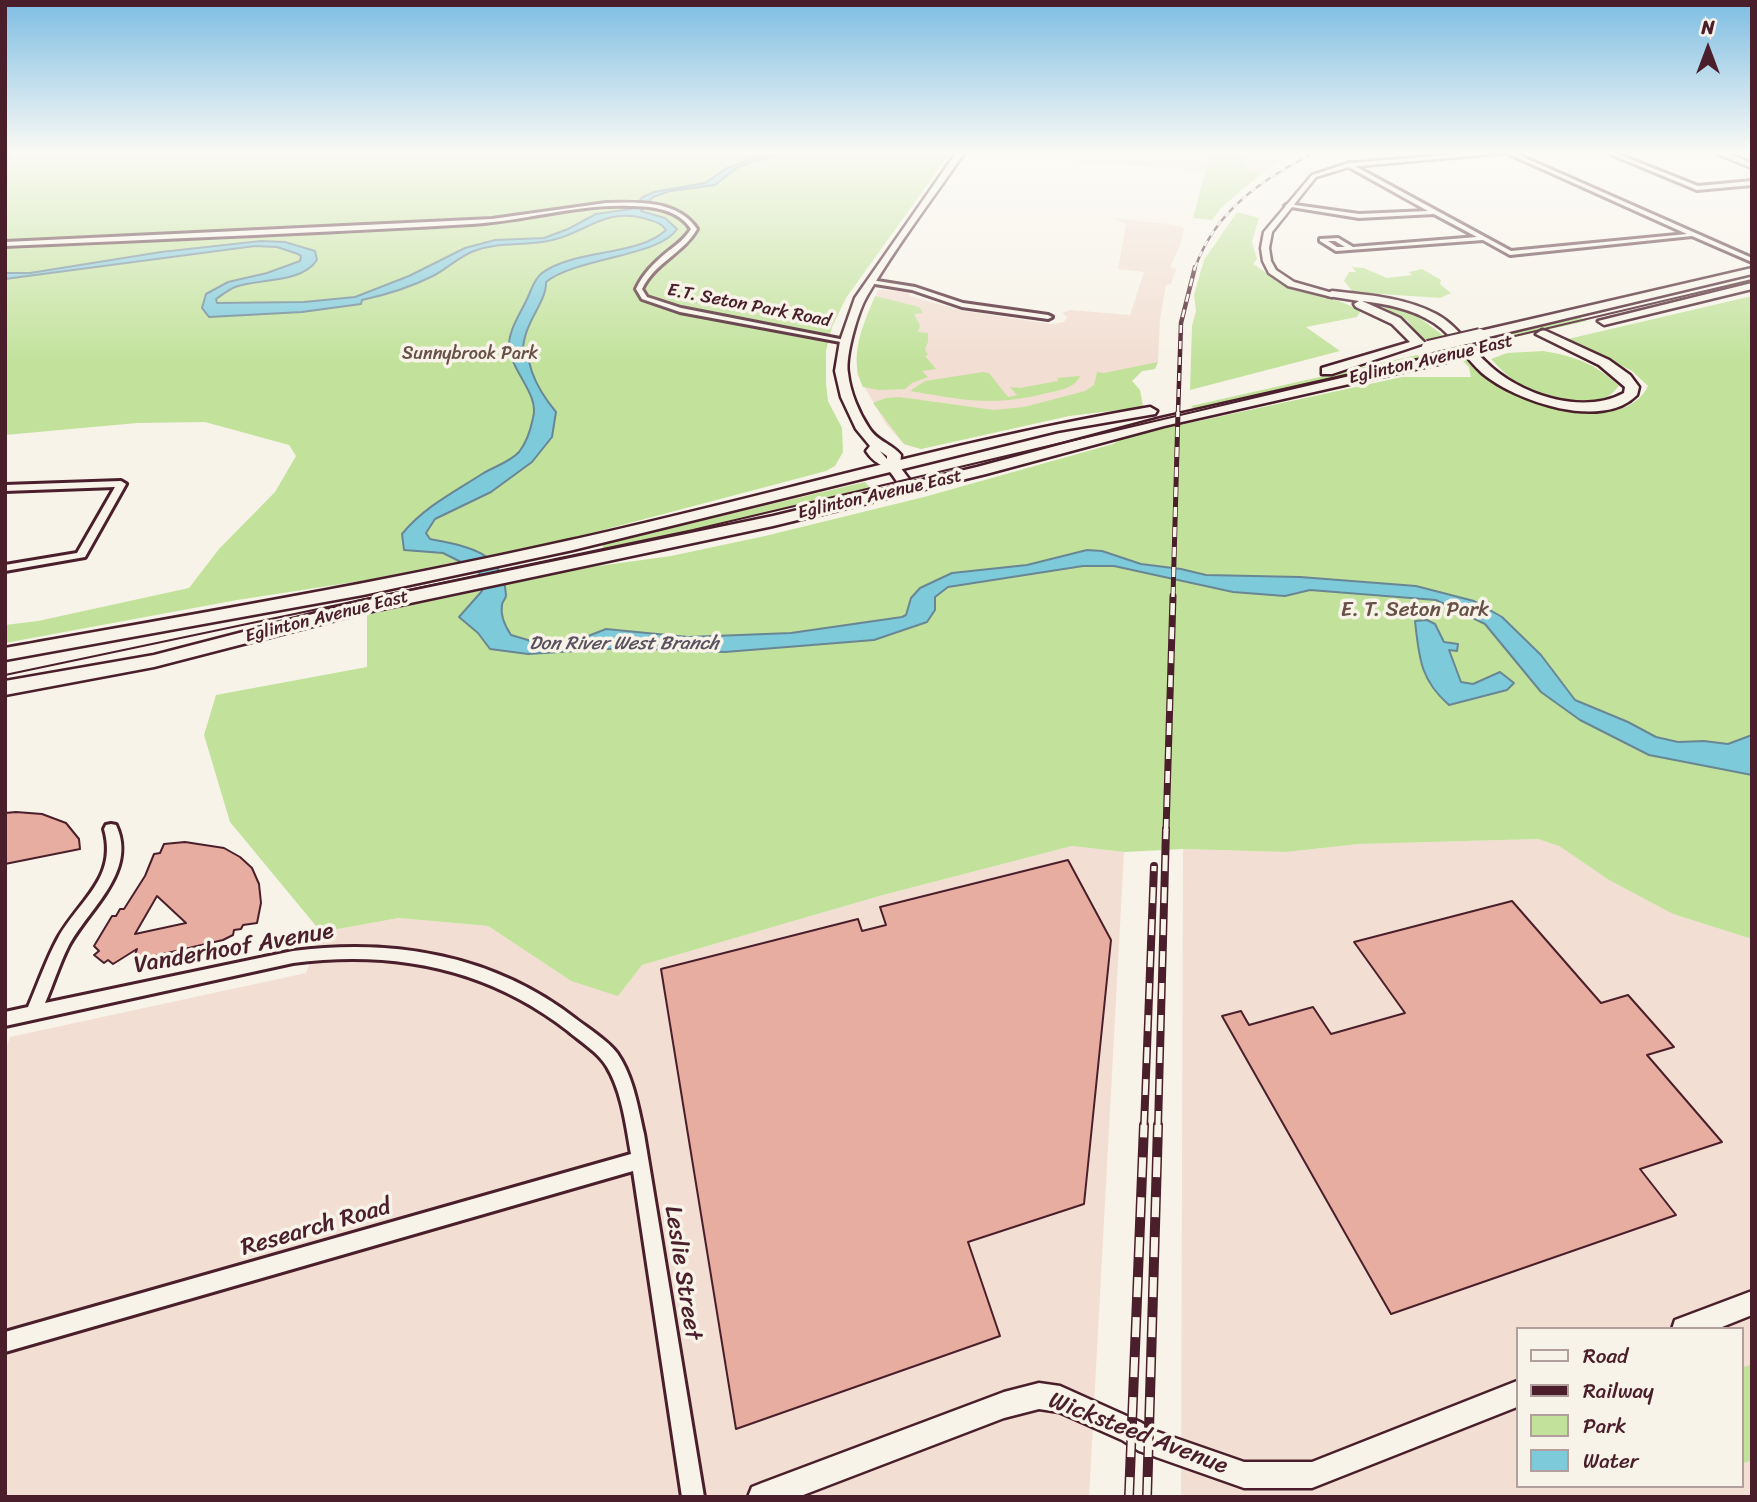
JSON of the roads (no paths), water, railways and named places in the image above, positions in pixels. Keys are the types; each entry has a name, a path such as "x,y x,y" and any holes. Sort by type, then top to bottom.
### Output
{"main road":[{"path":"908,487 893,467 880,461 873,451 877,446 863,429 847,397 841,371 846,341 860,298 912,223"},
{"name":"Eglinton Avenue East","path":"574,553 773,521 1075,447 1161,422 1441,359 1481,342 1752,271"},
{"path":"1590,324 1752,286"},
{"path":"1332,294 1397,303 1431,315 1449,329 1489,373 1533,397 1589,406 1614,404 1630,396 1632,387 1614,369 1542,334"},
{"path":"1327,370 1419,342 1396,321 1332,294"},
{"name":"Eglinton Avenue East","path":"5,654 363,599 574,553 893,467 1058,427 1157,410 1428,347 1566,329"},
{"name":"Eglinton Avenue East","path":"5,688 154,661 363,599"}],"street":[{"name":"E.T. Seton Park Road","path":"5,244 448,223"},
{"name":"E.T. Seton Park Road","path":"691,223 694,229 691,236 662,257 648,272 639,289 644,298 680,310 846,341"},
{"path":"1275,223 1268,232 1265,243 1269,269 1290,284 1332,294"},
{"path":"1453,223 1510,253 1690,234"},
{"path":"1666,223 1752,260"},
{"path":"1352,249 1482,239"},
{"path":"871,282 914,288 962,305 1048,317"},
{"path":"5,488 121,484 81,555 5,568"},
{"path":"33,1012 64,941 108,875 116,855 116,838 111,829"},
{"name":"Vanderhoof Avenue","path":"5,1018 316,952 404,955 486,976 528,996 565,1017 612,1060"},
{"name":"Leslie Street","path":"612,1060 625,1094 640,1160 693,1497"},
{"name":"Research Road","path":"5,1342 640,1160"},
{"path":"1689,1327 1752,1303"},
{"name":"Wicksteed Avenue","path":"762,1497 1004,1405 1039,1395 1060,1399 1131,1431 1148,1442 1244,1475 1312,1475 1516,1394"}],"water":[{"path":"579,223 594,223 548,241 483,248 425,280 362,300 361,304 302,312 209,317 202,308 206,294 228,282 267,273 300,261 301,256 298,254 277,247 255,246 5,279 5,273 30,273 161,252 261,241 285,242 315,251 317,260 310,268 290,277 235,287 216,299 217,303 304,302 355,297 409,276 465,248 495,240 544,238"},
{"name":"Don River West Branch","path":"659,223 671,223 677,229 668,238 654,245 576,267 546,282 543,297 527,331 523,351 539,388 556,412 552,437 532,462 491,492 435,519 426,533 430,539 480,553 498,569 506,595 502,605 502,617 511,635 538,643 583,638 606,629 688,637 791,633 902,617 906,615 911,598 920,588 952,573 1027,565 1087,550 1102,551 1141,564 1206,575 1300,577 1416,586 1474,601 1502,617 1541,655 1575,700 1656,737 1678,742 1728,744 1752,735 1752,775 1649,755 1580,720 1541,692 1485,624 1436,600 1310,590 1285,596 1233,592 1114,566 1083,566 948,587 935,597 935,610 927,622 874,640 725,652 624,648 528,654 490,649 478,633 459,617 482,591 479,571 443,553 404,550 402,534 450,494 511,459 524,444 534,409 529,391 514,364 509,339 536,279 555,265 640,244 666,230"},
{"path":"1427,620 1435,624 1444,642 1458,644 1457,651 1449,650 1461,682 1473,684 1500,672 1514,683 1507,690 1449,705 1432,686 1420,657 1415,621"}],"tram line":[{"path":"5,675 693,530 1752,280"}],"railway":[{"path":"1195,268 1220,223"},
{"path":"1178,413 1181,323 1195,267"},
{"path":"1173,597 1178,412"},
{"path":"1166,831 1173,596"},
{"path":"1158,1127 1166,829"},
{"path":"1144,1127 1154,866"},
{"path":"1129,1497 1144,1125"},
{"path":"1147,1497 1158,1125"}],"park label":[{"name":"Sunnybrook Park","path":"470,354"},
{"name":"E. T. Seton Park","path":"1415,611"}]}
